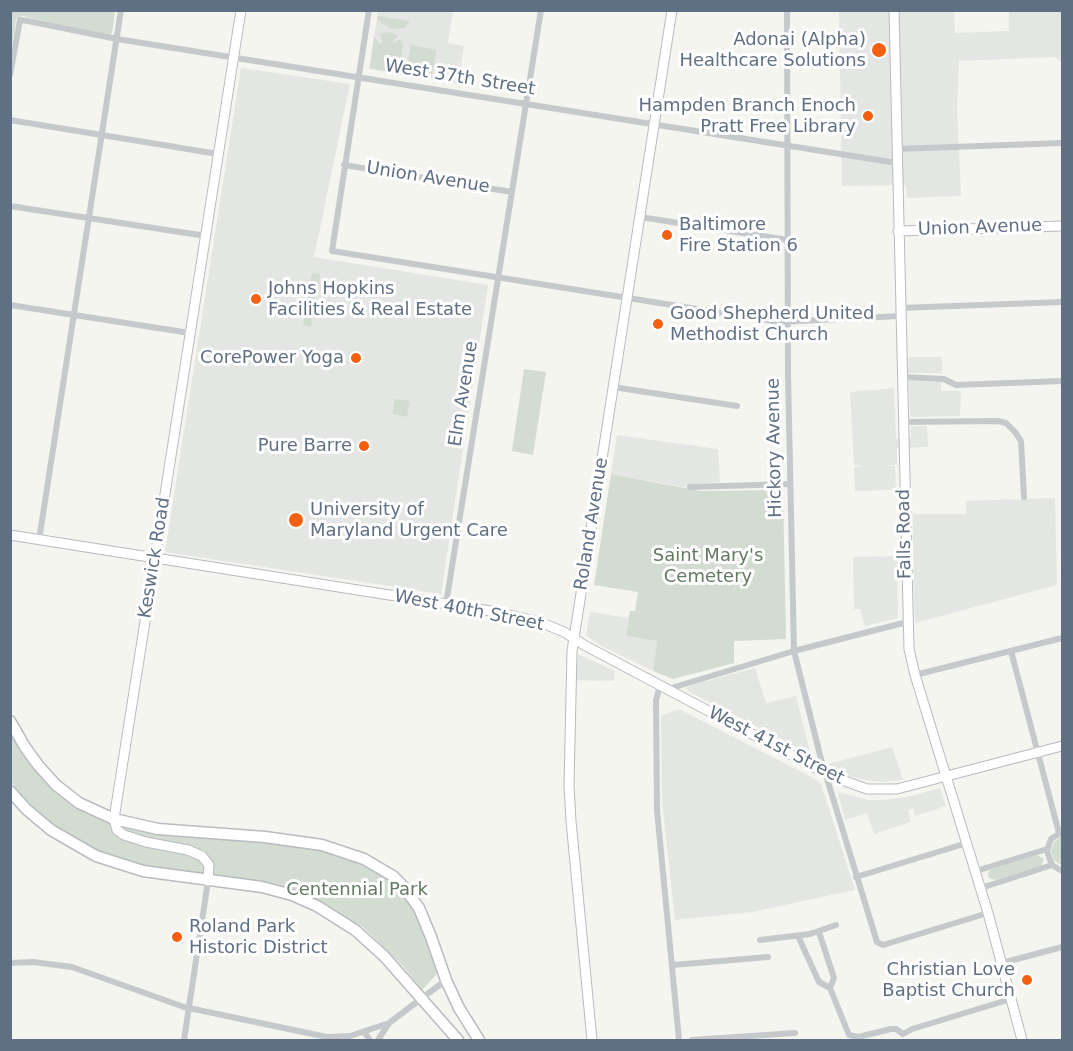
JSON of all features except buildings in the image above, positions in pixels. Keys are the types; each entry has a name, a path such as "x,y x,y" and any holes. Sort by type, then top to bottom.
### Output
{"main road":[{"path":"10,721 25,747 56,785 79,803 114,819 172,831 265,837 336,848 363,859 393,876 415,902 426,922 446,980 459,1008 479,1041"},
{"path":"10,791 26,809 51,830 96,856 143,871 262,887 292,895 317,906 371,944 458,1041"}],"street":[{"path":"39,540 121,10"},
{"name":"Keswick Road","path":"114,819 241,10"},
{"path":"369,10 332,251 779,322 900,312 1062,303"},
{"name":"Elm Avenue","path":"446,604 541,10"},
{"name":"Roland Avenue","path":"592,1041 571,821 572,651 672,10"},
{"name":"Hickory Avenue","path":"788,10 788,321 794,651 826,774 877,942 880,945 988,913"},
{"name":"Falls Road","path":"894,10 909,649 981,888 1022,1041"},
{"name":"West 37th Street","path":"10,75 20,20 117,39 897,163"},
{"path":"10,120 218,154"},
{"path":"897,149 1062,143"},
{"name":"Union Avenue","path":"344,165 512,192"},
{"path":"10,206 206,236"},
{"path":"640,217 788,240"},
{"name":"Union Avenue","path":"898,231 1062,225"},
{"path":"10,305 190,333"},
{"path":"902,377 944,379 956,385 1062,381"},
{"path":"613,387 737,406"},
{"path":"903,422 998,421 1006,423 1021,441 1024,496"},
{"path":"690,487 790,484"},
{"name":"West 40th Street","path":"10,535 529,619 574,638 664,688"},
{"path":"679,1041 656,790 656,700 664,688 907,622"},
{"path":"915,675 1062,638"},
{"path":"1011,651 1037,752 1061,832 1051,839 1047,849 1048,857 1052,865 1062,871"},
{"name":"West 41st Street","path":"664,688 852,786 880,790 897,789 1062,746"},
{"path":"114,819 117,830 124,835 188,850 202,856 209,865 184,1041"},
{"path":"856,877 967,843"},
{"path":"976,871 1047,849"},
{"path":"981,888 1052,865"},
{"path":"760,940 819,932 836,925"},
{"path":"819,932 834,978 830,988"},
{"path":"798,936 819,982 830,988 849,1035 858,1037 896,1029 904,1037 912,1029 1011,999"},
{"path":"1002,963 1062,947"},
{"path":"673,965 768,957"},
{"path":"10,963 58,964 85,970 144,994 189,1008 327,1037 350,1036 389,1023 446,980"},
{"path":"378,1041 389,1023"},
{"path":"364,1032 370,1041"},
{"path":"692,1041 795,1033"}],"shaded area":[{"path":"378,11 453,11 448,43 464,46 458,84 369,69"},
{"path":"839,11 954,11 955,33 1009,31 1009,11 1062,11 1062,62 1055,57 959,61 957,108 961,196 907,198 906,185 842,186"},
{"path":"241,68 350,84 314,257 488,285 441,594 165,552"},
{"path":"909,357 942,357 942,373 908,373"},
{"path":"909,381 941,382 941,391 961,391 960,416 910,417"},
{"path":"894,388 896,439 911,438 911,426 927,426 928,447 897,448 897,465 886,466 895,466 896,490 855,491 854,467 864,466 854,465 850,392"},
{"path":"617,435 718,449 720,482 690,484 689,488 611,474"},
{"path":"1055,498 1057,585 915,623 912,514 966,514 966,501"},
{"path":"897,556 898,618 865,626 860,609 854,609 853,557"},
{"path":"590,612 629,618 626,636 657,641 653,671 600,645 586,635"},
{"path":"578,654 615,671 614,681 576,680"},
{"path":"755,668 766,703 796,696 810,752 688,691 687,687"},
{"path":"679,709 821,784 855,890 752,912 675,920 662,800 661,716"},
{"path":"892,747 903,780 882,782 864,780 845,774 828,764"},
{"path":"940,788 946,806 915,816 913,808 908,810 911,822 874,834 867,813 845,820 838,794 839,792 868,800 884,800 908,797"}],"green space":[{"path":"10,11 115,11 112,33 109,35 22,16 16,19 11,52"},
{"path":"378,16 410,21 404,28 393,29 381,23 377,19"},
{"path":"390,32 398,36 392,42 395,43 400,39 403,45 400,65 395,58 392,59 399,70 398,74 370,68 374,37 380,44 383,42 379,34"},
{"path":"411,45 437,50 432,73 407,69"},
{"path":"312,273 320,274 311,327 303,325"},
{"path":"524,369 546,372 533,455 512,451"},
{"path":"395,399 410,401 407,417 392,414"},
{"name":"Saint Mary's Cemetery","path":"611,474 700,491 783,490 786,639 734,641 734,663 673,679 653,671 657,641 626,636 630,611 635,611 638,592 594,585"},
{"name":"Centennial Park","path":"10,728 29,759 95,815 307,845 370,865 399,885 418,911 438,969 436,975 422,990 403,966 363,927 310,896 285,887 259,882 134,864 75,840 38,812 11,781"},
{"path":"1062,836 1062,866 1054,860 1051,851 1054,842"},
{"path":"1037,855 1044,859 1041,866 995,880 989,878 990,870"}],"place":[{"name":"Adonai (Alpha) Healthcare Solutions","path":"879,50"},
{"name":"Hampden Branch Enoch Pratt Free Library","path":"868,116"},
{"name":"Baltimore Fire Station 6","path":"667,235"},
{"name":"Johns Hopkins Facilities & Real Estate","path":"256,299"},
{"name":"Good Shepherd United Methodist Church","path":"658,324"},
{"name":"CorePower Yoga","path":"356,358"},
{"name":"Pure Barre","path":"364,446"},
{"name":"University of Maryland Urgent Care","path":"296,520"},
{"name":"Roland Park Historic District","path":"177,937"},
{"name":"Christian Love Baptist Church","path":"1027,980"}]}
